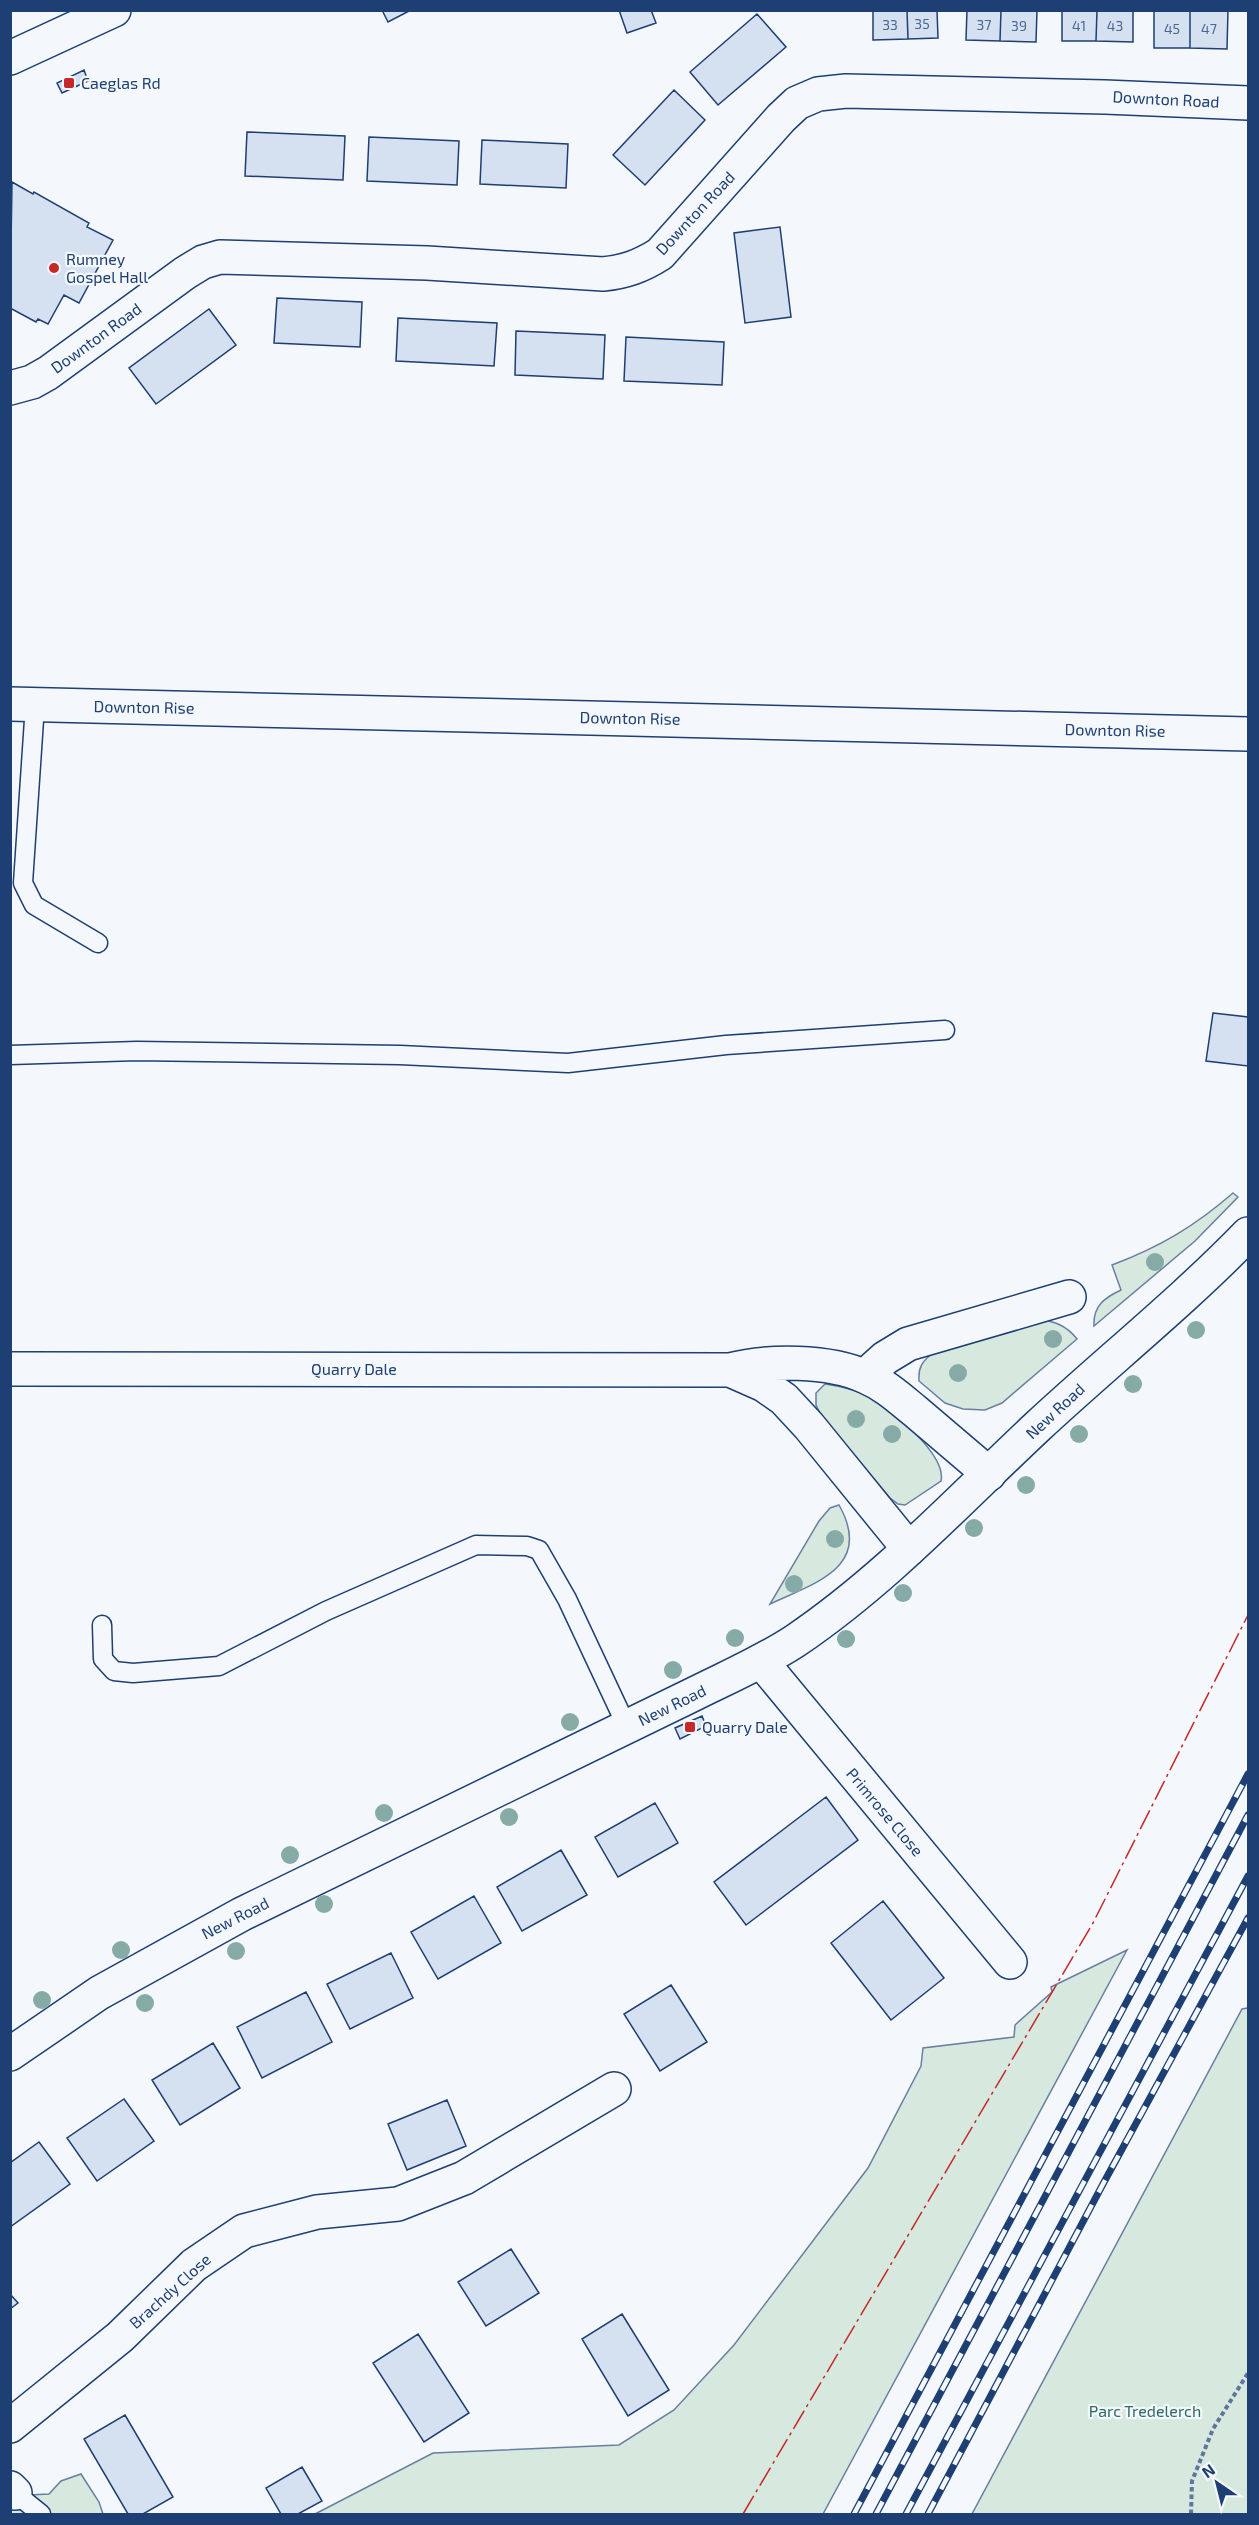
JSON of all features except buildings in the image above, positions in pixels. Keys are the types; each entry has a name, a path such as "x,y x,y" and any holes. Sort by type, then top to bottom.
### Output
{"street":[{"path":"10,58 114,10"},
{"name":"Downton Road","path":"10,388 32,382 48,373 185,273 203,262 220,257 427,263 603,274 623,272 643,265 660,254 781,118 797,103 818,94 846,91 980,93 1248,103"},
{"name":"Downton Rise","path":"23,704 1248,734"},
{"name":"New Road","path":"10,2054 99,1993 179,1947 370,1850 761,1661 821,1622 864,1589 909,1549 1080,1388 1219,1264 1248,1234"},
{"path":"865,1376 885,1358 908,1344 1069,1297"},
{"path":"730,1370 754,1364 797,1364 833,1368 865,1376 886,1388 989,1474"},
{"name":"Quarry Dale","path":"10,1369 730,1370 764,1385 784,1399 809,1426 909,1549"},
{"name":"Primrose Close","path":"761,1661 1010,1962"},
{"name":"Brachdy Close","path":"10,2426 120,2337 194,2265 244,2231 317,2212 398,2204 464,2178 614,2089"}],"lane":[{"path":"23,704 23,883 26,894 34,905 98,943"},
{"path":"10,1055 137,1052 400,1055 568,1063 726,1045 945,1030"},
{"path":"102,1625 104,1659 114,1671 133,1673 219,1666 326,1611 476,1545 527,1546 539,1550 561,1589 627,1727"},
{"path":"13,2490 41,2514"}],"path":[{"path":"1191,2514 1192,2481 1213,2429 1248,2373"}],"green space":[{"path":"1233,1193 1238,1197 1195,1241 1094,1326 1095,1313 1101,1304 1109,1296 1121,1290 1112,1265 1176,1235 1205,1216"},
{"path":"1037,1319 1059,1325 1077,1339 1002,1403 985,1410 963,1409 945,1403 919,1381 921,1365 933,1353"},
{"path":"825,1384 870,1397 903,1422 927,1446 941,1470 941,1481 905,1505 898,1504 890,1498 821,1415 816,1405 816,1393"},
{"path":"839,1505 848,1526 849,1544 844,1558 821,1580 770,1604 819,1521 830,1508"},
{"path":"1127,1950 823,2514 315,2514 433,2453 619,2445 674,2410 734,2345 868,2168 921,2066 923,2048 1014,2037 1015,2025 1052,1992 1051,1987"},
{"name":"Parc Tredelerch","path":"1248,2008 1248,2514 972,2514 1242,2009"},
{"path":"81,2474 99,2502 103,2514 11,2514 11,2492 28,2495 49,2494 61,2481"}],"railway":[{"path":"854,2514 1248,1774"},
{"path":"876,2514 1248,1815"},
{"path":"906,2514 1248,1876"},
{"path":"928,2514 1103,2184 1248,1918"}],"power":[{"path":"743,2514 1093,1923 1248,1615"}],"place":[{"name":"Caeglas Rd","path":"69,83"},
{"name":"Rumney Gospel Hall","path":"54,268"},
{"name":"Quarry Dale","path":"690,1727"}]}
